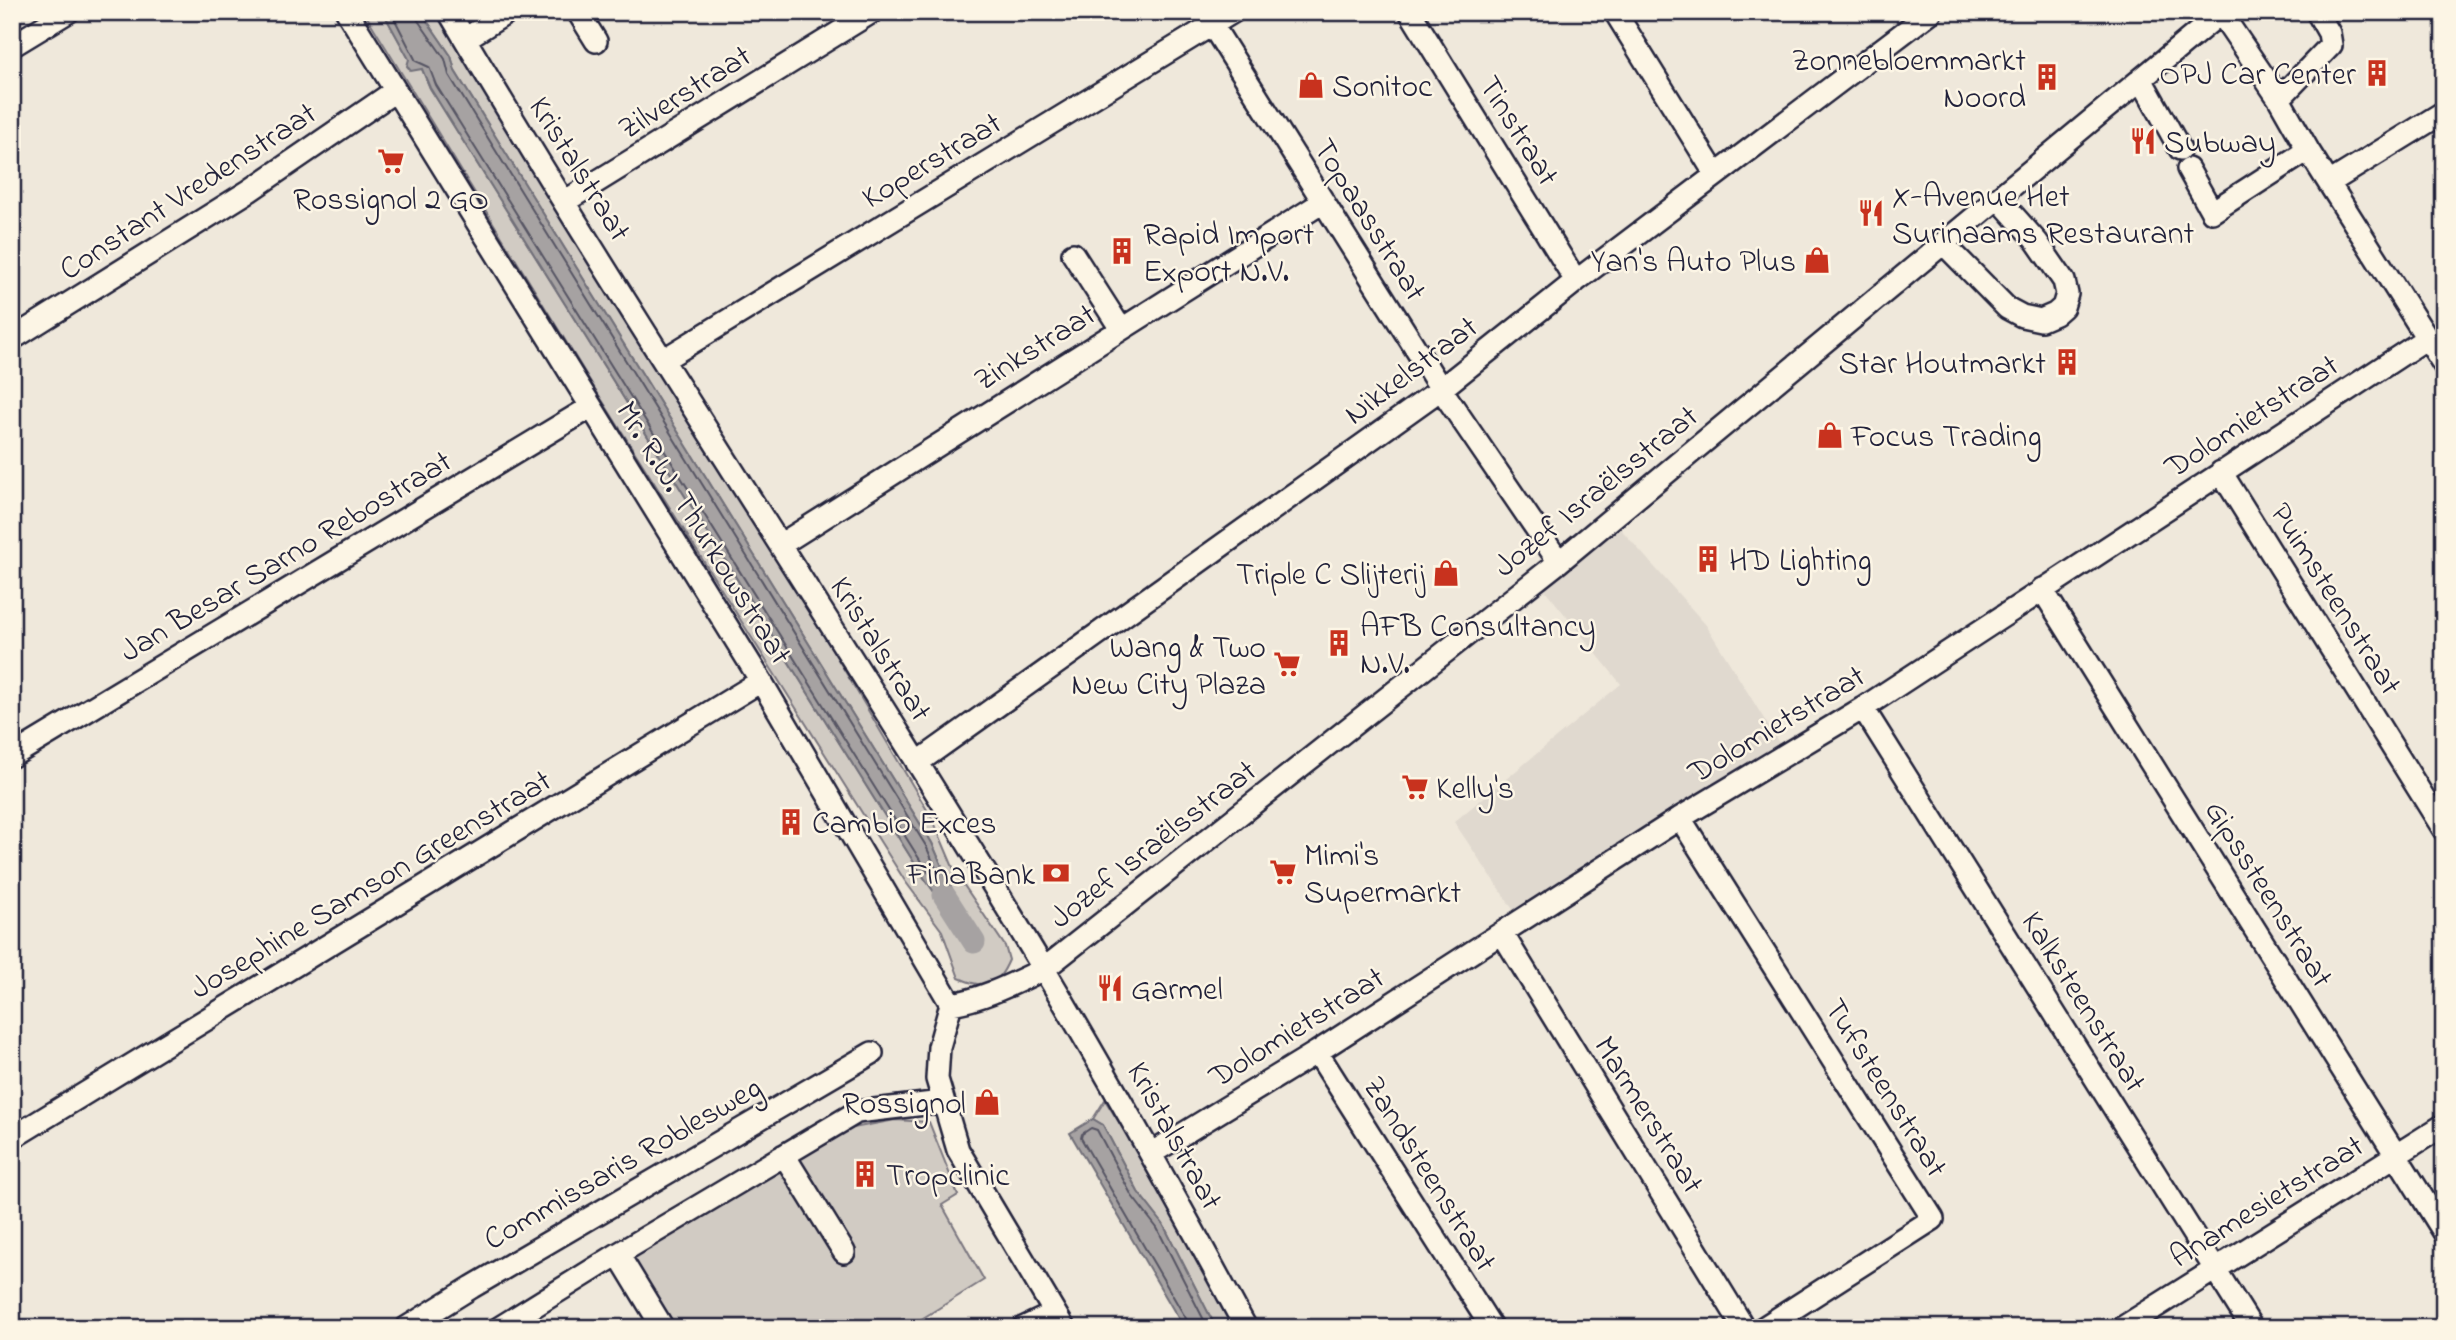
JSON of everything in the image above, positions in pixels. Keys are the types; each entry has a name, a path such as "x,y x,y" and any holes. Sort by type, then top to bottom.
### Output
{"street":[{"path":"12,46 68,12"},
{"name":"Mr. R.W. Thurkowstraat","path":"347,12 761,681 951,1004"},
{"name":"Kristalstraat","path":"449,12 564,202 1044,969 1152,1153 1246,1328"},
{"path":"465,39 508,12"},
{"path":"578,12 596,41"},
{"name":"Zilverstraat","path":"564,202 872,12"},
{"name":"Koperstraat","path":"663,360 1208,19 1233,12"},
{"name":"Tinstraat","path":"1410,12 1576,281"},
{"path":"1615,12 1716,175"},
{"name":"Nikkelstraat","path":"917,763 1441,389 1576,281 1931,12"},
{"path":"2221,12 2279,99 2308,150 2444,365"},
{"name":"Jozef Israëlsstraat","path":"951,1004 989,994 1044,969 1559,562 2221,12"},
{"path":"2279,99 2331,45 2329,33 2317,12"},
{"name":"Topaasstraat","path":"1208,19 1441,389 1559,562"},
{"path":"2141,79 2212,212 2308,150"},
{"name":"Constant Vredenstraat","path":"12,339 249,191 395,91"},
{"path":"2329,183 2444,112"},
{"path":"1943,243 2007,309 2041,320 2055,314 2063,307 2067,294 2064,281 2037,242 1998,198"},
{"name":"Zinkstraat","path":"780,545 1323,202"},
{"path":"1073,254 1121,329"},
{"name":"Dolomietstraat","path":"1152,1153 1317,1052 1680,818 1863,708 2427,338"},
{"name":"Jan Besar Sarno Rebostraat","path":"12,756 591,408"},
{"name":"Puimsteenstraat","path":"2221,472 2444,830"},
{"name":"Gipssteenstraat","path":"2042,589 2444,1232"},
{"name":"Josephine Samson Greenstraat","path":"12,1138 761,681"},
{"name":"Kalksteenstraat","path":"1863,708 2252,1328"},
{"name":"Tufsteenstraat","path":"1680,818 1933,1219 1763,1328"},
{"name":"Marmerstraat","path":"1502,933 1744,1328"},
{"path":"951,1004 939,1047 937,1079 958,1150 1060,1320 1023,1328"},
{"name":"Zandsteenstraat","path":"1317,1052 1492,1328"},
{"name":"Commissaris Roblesweg","path":"405,1328 872,1053"},
{"path":"499,1328 857,1112 942,1102"},
{"name":"Anamesietstraat","path":"2122,1328 2444,1125"},
{"path":"784,1155 844,1252"},
{"path":"618,1254 663,1328"}],"shaded area":[{"path":"364,12 383,12 409,59 422,69 430,88 920,872 956,923 965,919 932,843 455,71 451,56 421,12 435,12 647,356 826,639 933,820 955,872 1005,946 1009,960 995,981 984,985 959,978 942,931 905,881 595,389"},
{"path":"1618,526 1706,625 1782,748 1516,914 1454,822 1621,684 1541,585"},
{"path":"1105,1100 1194,1242 1237,1328 1216,1328 1163,1224 1138,1192 1103,1125 1093,1119"},
{"path":"895,1120 929,1122 958,1195 942,1205 984,1280 907,1328 674,1328 632,1257 848,1129"}],"water":[{"path":"383,12 421,12 451,56 455,71 932,843 965,919 956,923 920,872 430,88 422,69 411,71 407,66 409,59"},
{"path":"1093,1119 1103,1125 1138,1192 1163,1224 1216,1328 1184,1328 1070,1133"}],"waterway":[{"path":"944,895 974,942"}],"place":[{"name":"OPJ Car Center","path":"2377,73"},
{"name":"Zonnebloemmarkt Noord","path":"2047,77"},
{"name":"Sonitoc","path":"1311,85"},
{"name":"Subway","path":"2143,141"},
{"name":"Rossignol 2 GO","path":"391,161"},
{"name":"X-Avenue Het Surinaams Restaurant","path":"1871,213"},
{"name":"Rapid Import Export N.V.","path":"1122,251"},
{"name":"Yan's Auto Plus","path":"1817,260"},
{"name":"Star Houtmarkt","path":"2067,362"},
{"name":"Focus Trading","path":"1830,435"},
{"name":"HD Lighting","path":"1708,559"},
{"name":"Triple C Slijterij","path":"1446,573"},
{"name":"AFB Consultancy N.V.","path":"1339,643"},
{"name":"Wang & Two New City Plaza","path":"1287,664"},
{"name":"Kelly's","path":"1415,787"},
{"name":"Cambio Exces","path":"791,822"},
{"name":"Mimi's Supermarkt","path":"1283,872"},
{"name":"FinaBank","path":"1056,873"},
{"name":"Garmel","path":"1110,988"},
{"name":"Rossignol","path":"987,1102"},
{"name":"Tropclinic","path":"865,1174"}]}
